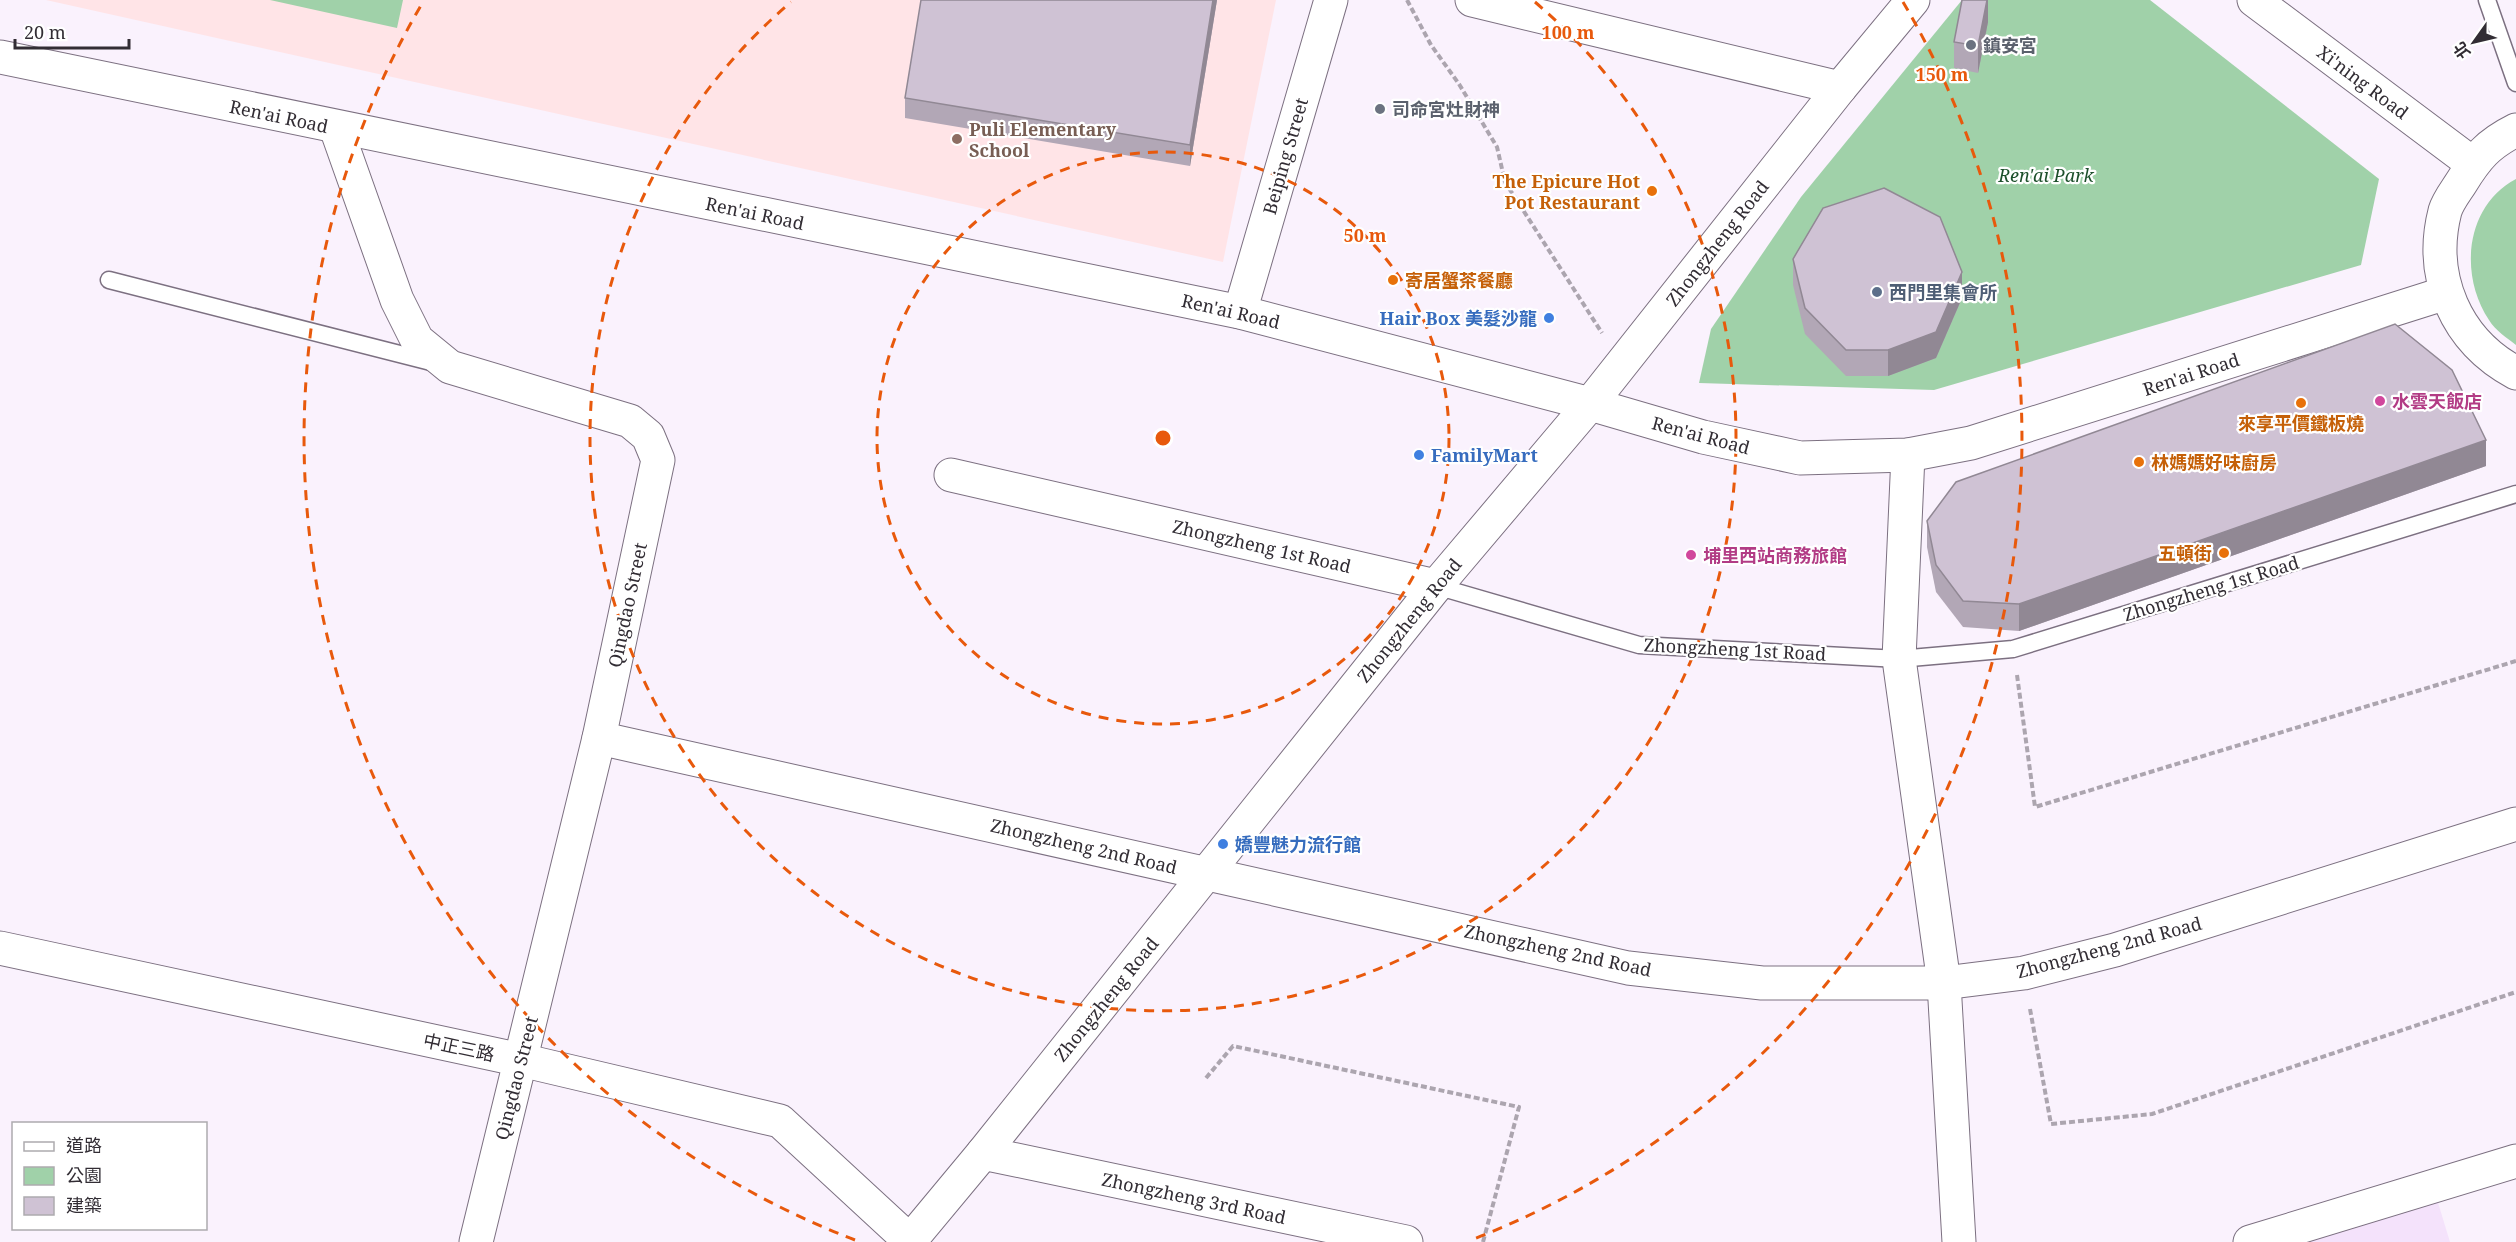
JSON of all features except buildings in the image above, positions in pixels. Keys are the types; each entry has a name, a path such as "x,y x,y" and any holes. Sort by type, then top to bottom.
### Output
{"street":[{"name":"Beiping Street","path":"1240,312 1331,0"},
{"path":"1472,0 1840,88"},
{"name":"Zhongzheng Road","path":"909,1241 983,1154 1436,586 1590,404 1840,88 1913,0"},
{"name":"Xi'ning Road","path":"2254,0 2473,164"},
{"name":"Ren'ai Road","path":"0,57 336,128 1240,312 1590,404 1703,437 1800,458 1908,454 1971,443 2446,293"},
{"name":"Qingdao Street","path":"336,128 397,300 417,340 450,366 630,421 648,436 658,460 598,738 476,1242"},
{"path":"2516,130 2495,140 2473,164 2445,208 2439,251 2446,293 2464,331 2494,361 2516,373"},
{"path":"1908,454 1899,658 1944,983 1959,1242"},
{"name":"Zhongzheng 1st Road","path":"951,475 1436,586"},
{"name":"Zhongzheng 2nd Road","path":"598,738 1628,968 1762,983 1944,983 2024,973 2115,950 2516,824"},
{"name":"中正三路","path":"0,948 521,1060 780,1121 909,1241"},
{"name":"Zhongzheng 3rd Road","path":"983,1154 1406,1242"},
{"path":"2250,1242 2516,1161"}],"lane":[{"path":"2487,0 2516,82"},
{"path":"109,280 450,366"},
{"name":"Zhongzheng 1st Road","path":"1436,586 1640,645 1899,658 2013,649 2516,494"}],"path":[{"path":"1407,0 1431,45 1459,84 1497,147 1505,182 1621,364"},
{"path":"2013,649 2035,807 2516,662"},
{"path":"2024,973 2051,1124 2152,1114 2516,992"},
{"path":"1206,1078 1233,1046 1519,1107 1483,1242"}],"shaded area":[{"name":"Puli Elementary School","path":"46,0 1276,0 1223,262"},
{"path":"2436,1196 2450,1242 2280,1242"}],"green space":[{"path":"270,0 403,0 397,28"},
{"name":"Ren'ai Park","path":"1962,0 2150,0 2379,179 2361,265 1934,390 1699,383 1711,329 1801,197"},
{"path":"2516,179 2516,345 2489,320 2479,302 2473,283 2471,263 2472,243 2477,224 2486,206 2499,191"}],"place":[{"name":"鎮安宮","path":"1971,45"},
{"name":"司命宮灶財神","path":"1380,109"},
{"name":"Puli Elementary School","path":"957,139"},
{"name":"The Epicure Hot Pot Restaurant","path":"1652,191"},
{"name":"寄居蟹茶餐廳","path":"1393,280"},
{"name":"西門里集會所","path":"1877,292"},
{"name":"Hair Box 美髮沙龍","path":"1549,318"},
{"name":"水雲天飯店","path":"2380,401"},
{"name":"來享平價鐵板燒","path":"2301,403"},
{"name":"FamilyMart","path":"1419,455"},
{"name":"林媽媽好味廚房","path":"2139,462"},
{"name":"五頓街","path":"2224,553"},
{"name":"埔里西站商務旅館","path":"1691,555"},
{"name":"嬌豐魅力流行館","path":"1223,844"}]}
